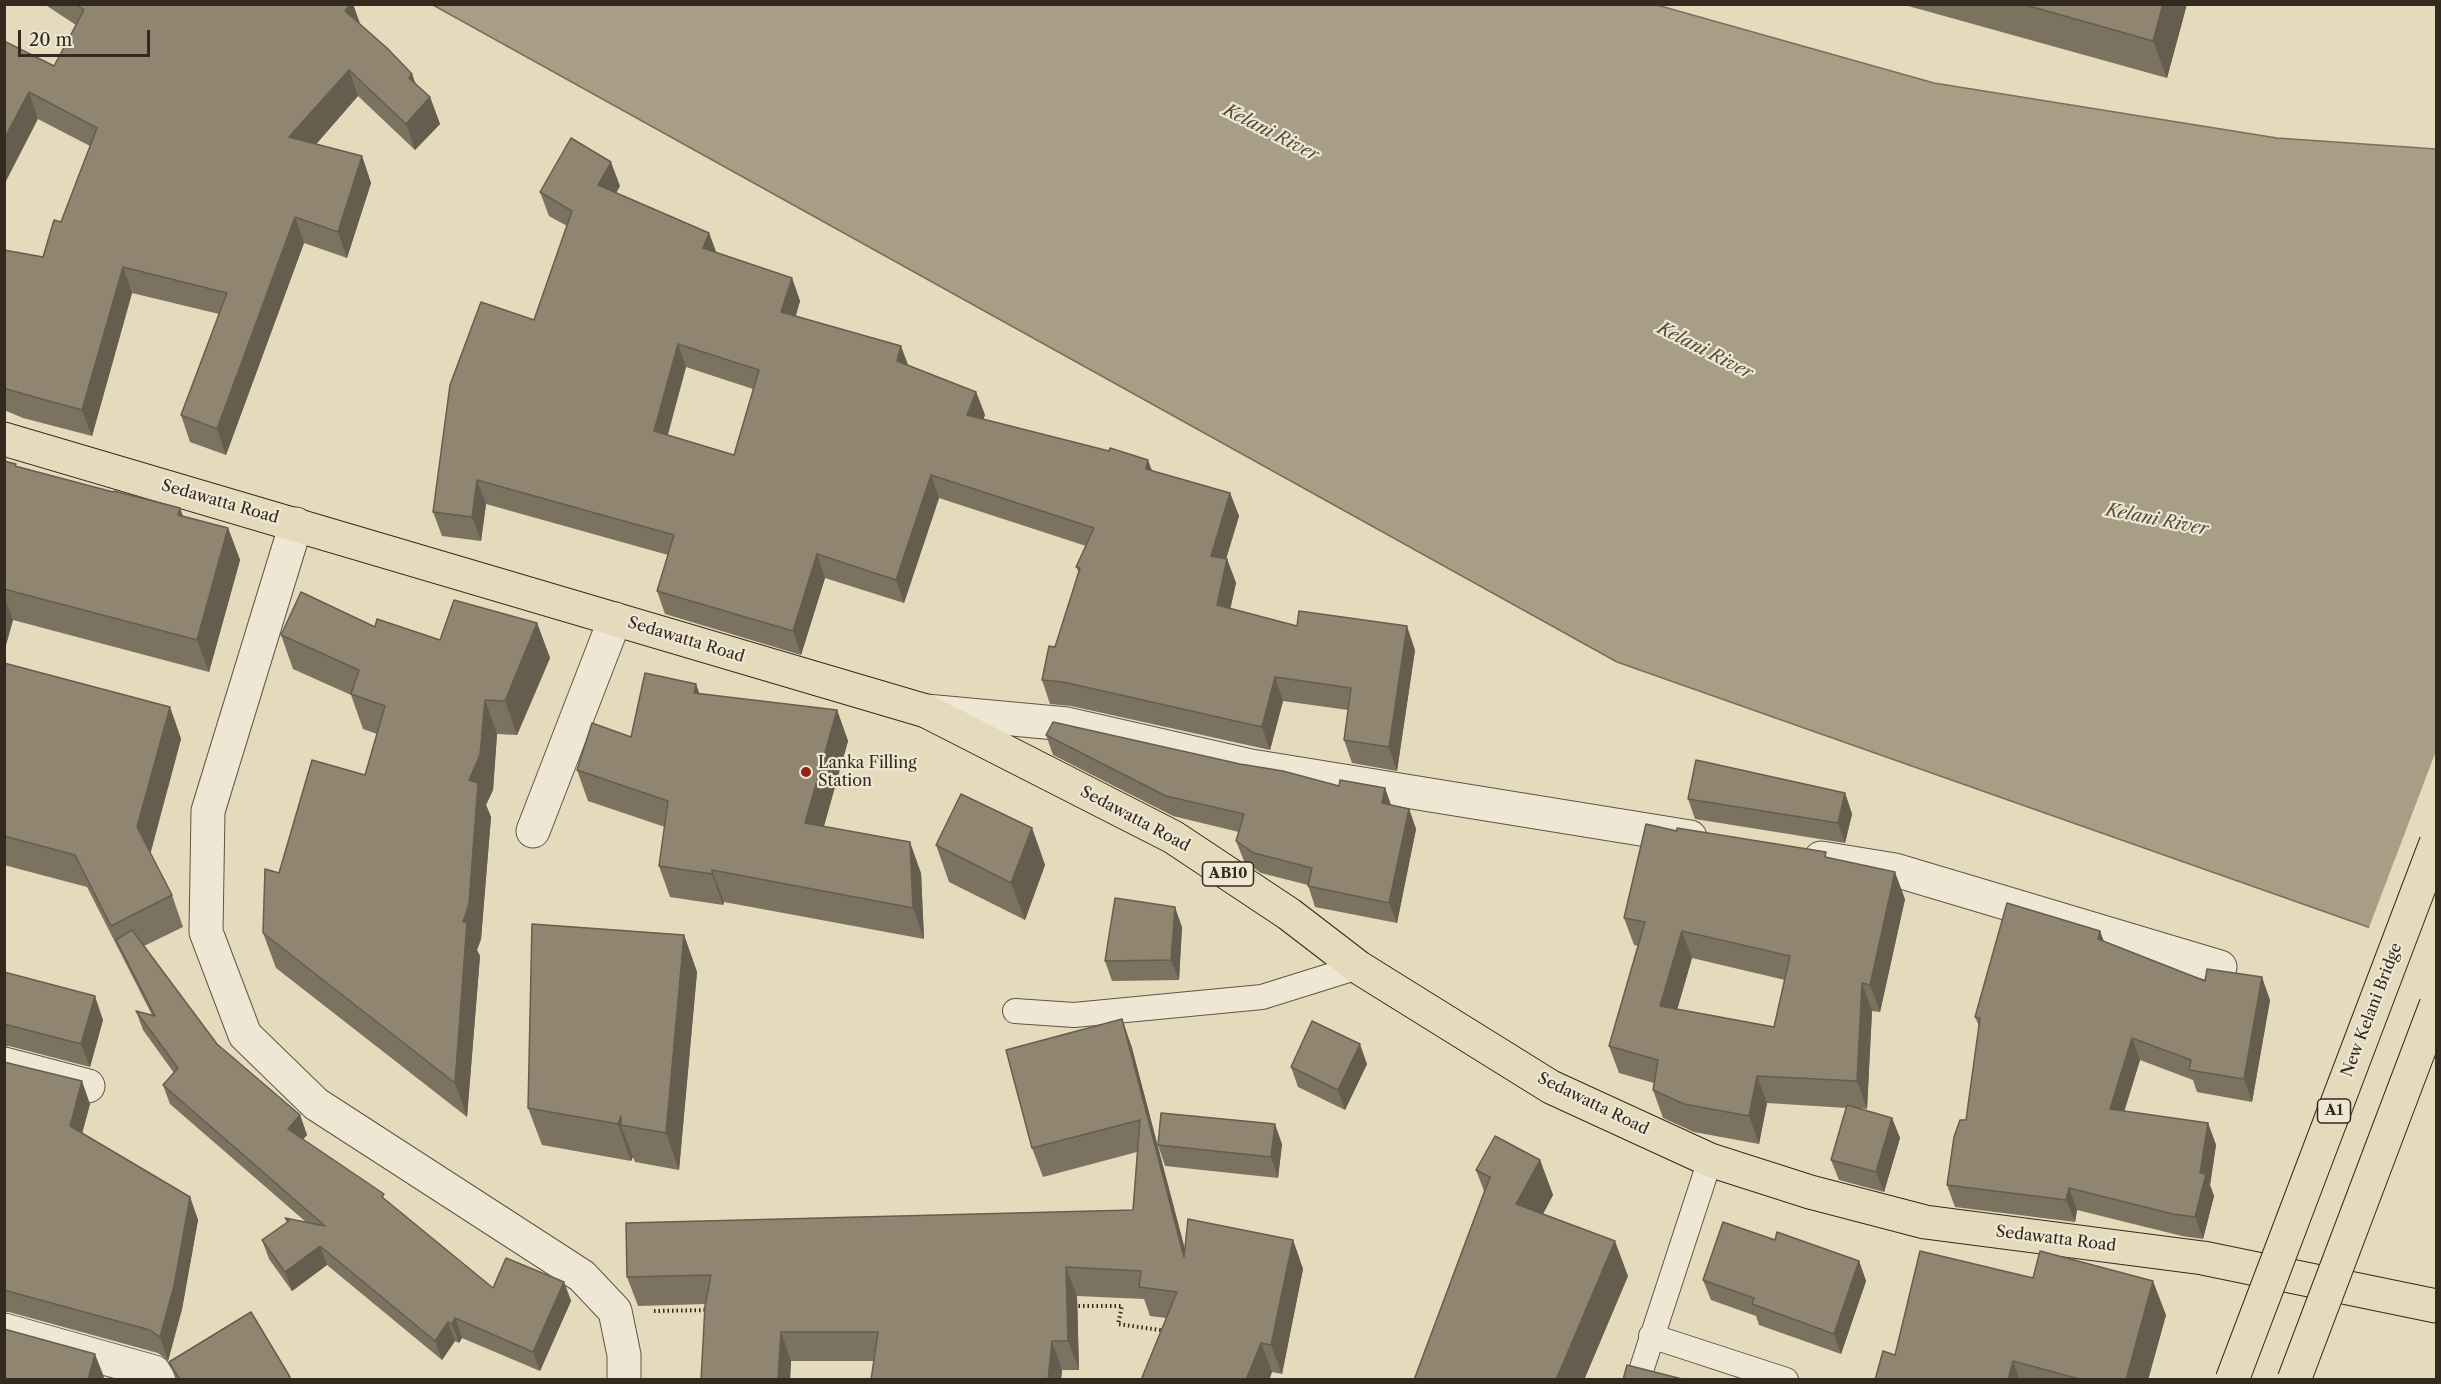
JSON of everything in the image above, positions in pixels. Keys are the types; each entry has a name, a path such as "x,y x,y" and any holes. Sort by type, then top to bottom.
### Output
{"main road":[{"name":"Sedawatta Road","path":"4,439 926,711 1173,837 1289,914 1358,967 1551,1087 1710,1160 1810,1192 1925,1222 2203,1258 2436,1306"},
{"name":"New Kelani Bridge","path":"2232,1380 2436,843"},
{"path":"2294,1380 2436,1005"}],"street":[{"path":"296,524 208,811 206,932 245,1035 316,1104 582,1276 615,1311 624,1355 624,1380"},
{"path":"533,831 615,619"},
{"path":"926,711 1067,724 1251,766 1719,842"},
{"path":"1790,853 1895,870 2220,967"},
{"path":"4,1064 88,1086"},
{"path":"4,1330 154,1372 159,1380"}],"lane":[{"path":"1015,1011 1074,1016 1262,997 1358,967"},
{"path":"1638,1380 1710,1160"},
{"path":"1651,1336 1786,1380"}],"path":[{"path":"1063,1306 1122,1306 1118,1324 1172,1332"},
{"path":"615,1311 721,1310"}],"water":[{"name":"Kelani River","path":"433,5 1657,5 1934,83 2277,138 2436,149 2436,951 1617,662"}],"pier":[{"path":"2436,751 2436,954 2368,930"}],"building":[{"path":"76,4 351,4 345,11 387,48 412,74 409,78 430,97 406,124 349,70 289,137 362,156 338,232 295,217 217,429 181,415 227,293 123,267 82,410 4,388 4,250 43,257 54,220 61,222 97,128 29,92 4,139 4,41 54,66 84,10"},
{"path":"2022,4 2163,4 2153,41"},
{"path":"571,138 611,162 598,185 709,233 703,248 792,278 781,312 901,346 897,361 976,392 967,415 1109,451 1110,448 1148,460 1146,469 1230,493 1211,556 1227,559 1217,605 1297,626 1299,611 1407,626 1389,747 1344,740 1351,688 1275,677 1262,727 1063,682 1042,680 1049,646 1055,647 1080,568 1076,567 1094,528 931,475 896,580 817,554 793,631 657,591 674,535 477,480 472,517 433,512 450,385 481,302 534,320 572,211 540,192","holes":["678,344 759,370 734,455 654,431"]},
{"path":"4,461 16,464 15,466 180,508 178,515 228,528 197,640 4,589"},
{"path":"301,592 375,627 377,619 440,640 454,600 537,623 505,701 485,700 480,755 469,780 478,783 469,904 463,922 467,922 455,1083 263,933 265,869 279,873 312,760 365,775 385,706 351,694 359,670 281,635"},
{"path":"4,663 170,707 137,827 172,895 111,926 75,855 4,836"},
{"path":"645,673 696,684 694,693 837,710 805,823 910,842 913,908 712,870 712,874 659,866 668,801 577,770 592,723 631,737"},
{"path":"1053,722 1240,764 1283,771 1339,786 1340,780 1385,788 1382,803 1409,809 1389,903 1308,886 1312,868 1254,853 1236,841 1244,814 1166,796 1046,735"},
{"path":"1696,760 1845,793 1838,823 1688,799"},
{"path":"961,794 1032,828 1011,883 936,845"},
{"path":"1646,824 1677,831 1677,828 1826,852 1825,857 1895,872 1870,985 1862,983 1857,1081 1757,1076 1749,1116 1684,1104 1653,1090 1658,1060 1609,1046 1645,922 1624,918","holes":["1682,931 1790,956 1774,1027 1660,1006"]},
{"path":"1115,898 1175,907 1171,960 1105,961"},
{"path":"2007,903 2100,931 2098,939 2205,981 2207,969 2262,977 2244,1079 2189,1070 2191,1060 2132,1038 2110,1109 2208,1123 2200,1173 2206,1174 2195,1217 2173,1214 2069,1188 2066,1200 1947,1185 1954,1137 1960,1120 1966,1120 1980,1018 1975,1017"},
{"path":"532,924 684,935 666,1133 621,1125 621,1116 618,1124 528,1108"},
{"path":"132,930 217,1044 300,1115 288,1129 384,1194 382,1197 493,1288 506,1258 564,1282 533,1352 455,1318 452,1324 448,1322 435,1341 320,1246 285,1272 262,1240 289,1221 285,1218 325,1226 163,1085 178,1068 136,1011 155,1016 116,940"},
{"path":"4,972 95,996 81,1044 4,1024"},
{"path":"1122,1019 1184,1257 1188,1219 1293,1240 1271,1345 1261,1343 1246,1380 1141,1380 1177,1292 1139,1287 1141,1271 1066,1267 1068,1341 1052,1341 1048,1380 871,1380 878,1332 781,1332 778,1380 701,1380 705,1306 711,1275 627,1277 626,1223 1133,1210 1140,1120 1032,1148 1006,1050"},
{"path":"1312,1021 1360,1044 1338,1090 1291,1067"},
{"path":"4,1062 82,1081 70,1126 190,1197 174,1286 160,1337 150,1330 4,1290"},
{"path":"1847,1105 1892,1118 1876,1172 1831,1160"},
{"path":"1161,1113 1275,1124 1271,1157 1158,1145"},
{"path":"1495,1136 1540,1160 1516,1204 1615,1241 1556,1380 1414,1380 1490,1177 1476,1170"},
{"path":"1723,1222 1775,1240 1777,1232 1859,1261 1834,1334 1752,1304 1754,1298 1703,1280"},
{"path":"1920,1251 2033,1278 2040,1251 2153,1281 2126,1380 2083,1380 2013,1361 2008,1380 1875,1380 1883,1351 1895,1355"},
{"path":"251,1312 290,1377 286,1380 180,1380 169,1362"},
{"path":"4,1329 95,1354 88,1380 4,1380"},
{"path":"1627,1365 1686,1380 1623,1380"}],"place":[{"name":"Lanka Filling Station","path":"806,772"}]}
